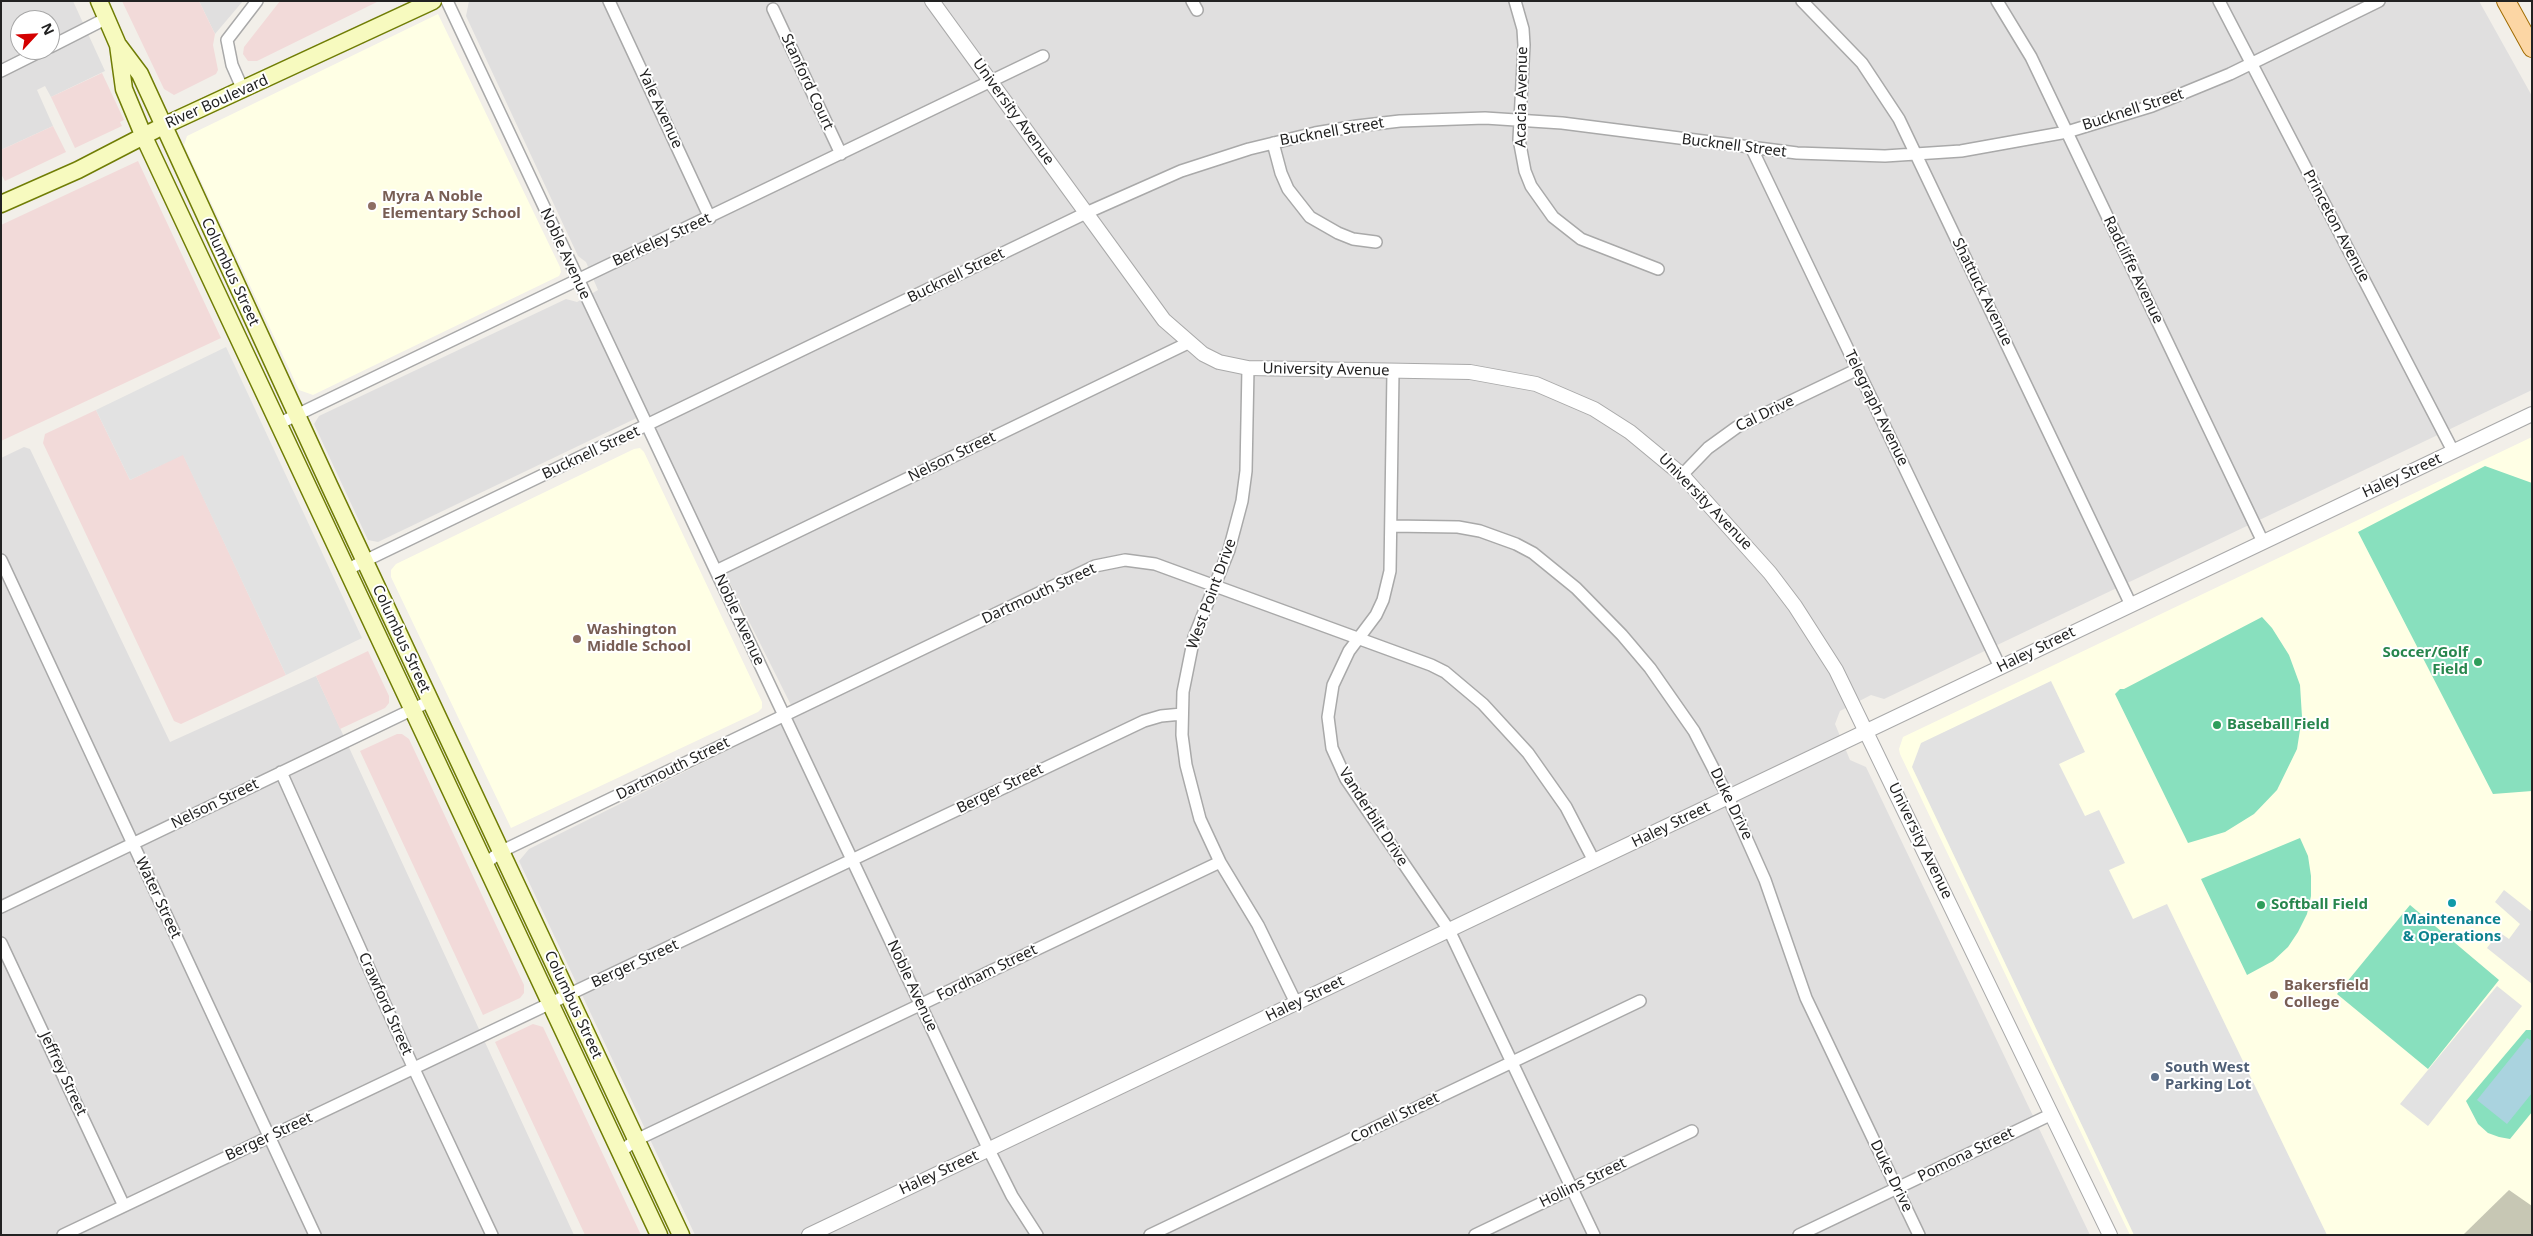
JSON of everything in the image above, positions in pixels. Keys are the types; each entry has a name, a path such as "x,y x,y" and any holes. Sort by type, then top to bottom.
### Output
{"main road":[{"name":"Columbus Street","path":"100,1 118,45 124,88 144,136 659,1235"},
{"name":"River Boulevard","path":"1,204 78,170 163,126 433,1"},
{"path":"2506,1 2532,48"},
{"name":"Columbus Street","path":"118,45 140,74 296,415 500,852 682,1235"}],"street":[{"path":"243,90 232,65 227,40 257,1"},
{"name":"Noble Avenue","path":"447,1 989,1150 1012,1196 1037,1235"},
{"name":"Yale Avenue","path":"609,1 710,218"},
{"name":"University Avenue","path":"932,1 1164,320 1188,343 1219,362 1248,368 1470,372 1536,384 1594,409 1630,432 1682,475 1749,548 1795,606 1836,670 1868,731 2110,1235"},
{"name":"Acacia Avenue","path":"1515,1 1523,29 1519,139 1525,170 1541,203 1553,217 1581,240 1658,269"},
{"name":"Shattuck Avenue","path":"1802,1 1862,63 1886,97 1917,155 2132,604"},
{"name":"Radcliffe Avenue","path":"1997,1 2031,57 2263,542"},
{"name":"Princeton Avenue","path":"2219,1 2453,451"},
{"name":"Bucknell Street","path":"348,569 648,426 1086,213 1181,171 1273,143 1315,133 1400,121 1477,118 1520,119 1752,149 1841,156 1917,155 2005,144 2067,132 2152,106 2251,63 2379,1"},
{"name":"Stanford Court","path":"773,9 841,154"},
{"path":"60,42 107,18"},
{"name":"Berkeley Street","path":"280,423 577,279 710,218 1043,56"},
{"path":"1,71 23,60"},
{"path":"1273,143 1288,189 1310,216 1338,233 1353,239 1376,242"},
{"name":"Telegraph Avenue","path":"1752,149 2000,667"},
{"name":"Nelson Street","path":"716,571 1188,343"},
{"name":"West Point Drive","path":"1248,368 1246,471 1242,502 1229,550 1194,637 1187,667 1182,714 1186,765 1192,795 1200,819 1220,862 1249,908 1296,1003"},
{"name":"Cal Drive","path":"1682,475 1714,442 1737,427 1858,369"},
{"name":"Vanderbilt Drive","path":"1393,372 1391,526 1388,585 1376,615 1339,668 1332,685 1328,716 1332,748 1346,779 1449,930 1594,1235"},
{"name":"Haley Street","path":"809,1235 2453,451 2531,417"},
{"name":"Duke Drive","path":"1391,526 1458,527 1480,530 1516,544 1551,567 1600,611 1650,668 1694,731 1728,797 1765,880 1806,998 1919,1235"},
{"name":"Water Street","path":"1,560 314,1235"},
{"name":"Dartmouth Street","path":"485,864 500,852 1095,566 1125,560 1155,564 1359,638 1431,665 1458,682 1483,704 1523,746 1566,807 1594,861"},
{"name":"Nelson Street","path":"1,907 430,701"},
{"name":"Berger Street","path":"63,1235 1144,721 1161,716 1182,714"},
{"name":"Crawford Street","path":"281,772 414,1069 492,1235"},
{"name":"Fordham Street","path":"620,1152 636,1140 1220,862"},
{"name":"Jeffrey Street","path":"1,943 124,1206"},
{"name":"Cornell Street","path":"1150,1235 1640,1001"},
{"name":"Pomona Street","path":"1799,1235 2052,1114"},
{"name":"Hollins Street","path":"1475,1235 1692,1131"}],"shaded area":[{"path":"1,1 73,1 105,71 51,97 45,86 37,90 53,126 1,150"},
{"path":"122,1 199,1 215,34 213,45 218,70 216,74 174,95 164,89"},
{"path":"199,1 243,1 215,34"},
{"path":"280,1 379,1 257,61 248,61 243,54 244,47"},
{"path":"469,1 2479,1 2532,96 2532,390 1884,699 1871,695 1840,711 1835,724 1850,760 1866,767 2090,1235 695,1235 519,861 529,849 795,717 794,711 645,414 378,542 368,540 314,424 319,416 566,299 577,302 598,290 586,262 578,256 466,16"},
{"name":"Myra A Noble Elementary School","path":"438,14 561,272 559,276 313,395 299,390 184,145 187,136"},
{"path":"102,73 124,120 120,122 122,126 75,148 51,97"},
{"path":"53,126 66,152 5,181 1,174 1,150"},
{"path":"138,161 221,338 1,441 1,225"},
{"path":"226,347 362,638 286,675 183,455 130,480 96,410"},
{"path":"96,410 130,480 183,454 286,675 181,724 174,721 43,443 45,434"},
{"name":"Bakersfield College","path":"2532,437 2532,1235 2130,1235 1900,754 1899,749 1903,737"},
{"path":"24,447 30,449 170,742 316,676 574,1235 1,1235 1,458"},
{"name":"Washington Middle School","path":"640,448 644,452 762,702 762,708 758,712 511,828 391,577 391,570 396,564 634,449"},
{"path":"368,651 389,696 389,703 385,708 340,729 316,676"},
{"name":"South West Parking Lot","path":"2051,681 2085,752 2059,764 2085,816 2099,810 2125,863 2109,870 2133,919 2167,904 2327,1235 2134,1235 1912,767 1921,743"},
{"path":"397,734 402,734 409,739 524,985 524,993 520,998 483,1015 360,751"},
{"path":"2504,890 2532,912 2532,984 2487,948 2499,932 2509,939 2520,924 2495,902"},
{"path":"2497,986 2522,1006 2428,1126 2400,1104"},
{"path":"533,1024 543,1027 641,1235 585,1235 495,1042"},
{"path":"2509,1190 2532,1206 2532,1235 2463,1235"}],"green space":[{"name":"Soccer/Golf Field","path":"2485,466 2532,483 2532,791 2493,794 2358,532"},
{"name":"Baseball Field","path":"2262,617 2272,628 2289,655 2300,685 2302,717 2297,749 2277,790 2254,814 2225,832 2188,843 2115,694 2120,689 2124,689"},
{"name":"Softball Field","path":"2300,838 2308,856 2311,876 2311,896 2307,914 2288,947 2273,961 2247,975 2201,879"},
{"path":"2410,905 2499,980 2428,1069 2337,994"},
{"path":"2526,1030 2532,1030 2532,1112 2510,1139 2499,1137 2488,1133 2478,1124 2466,1101"}],"water":[{"path":"2527,1038 2532,1041 2532,1093 2507,1124 2477,1100"}],"place":[{"name":"Myra A Noble Elementary School","path":"372,206"},
{"name":"Washington Middle School","path":"577,639"},
{"name":"Soccer/Golf Field","path":"2478,662"},
{"name":"Baseball Field","path":"2217,725"},
{"name":"Maintenance & Operations","path":"2452,903"},
{"name":"Softball Field","path":"2261,905"},
{"name":"Bakersfield College","path":"2274,995"},
{"name":"South West Parking Lot","path":"2155,1077"}]}
